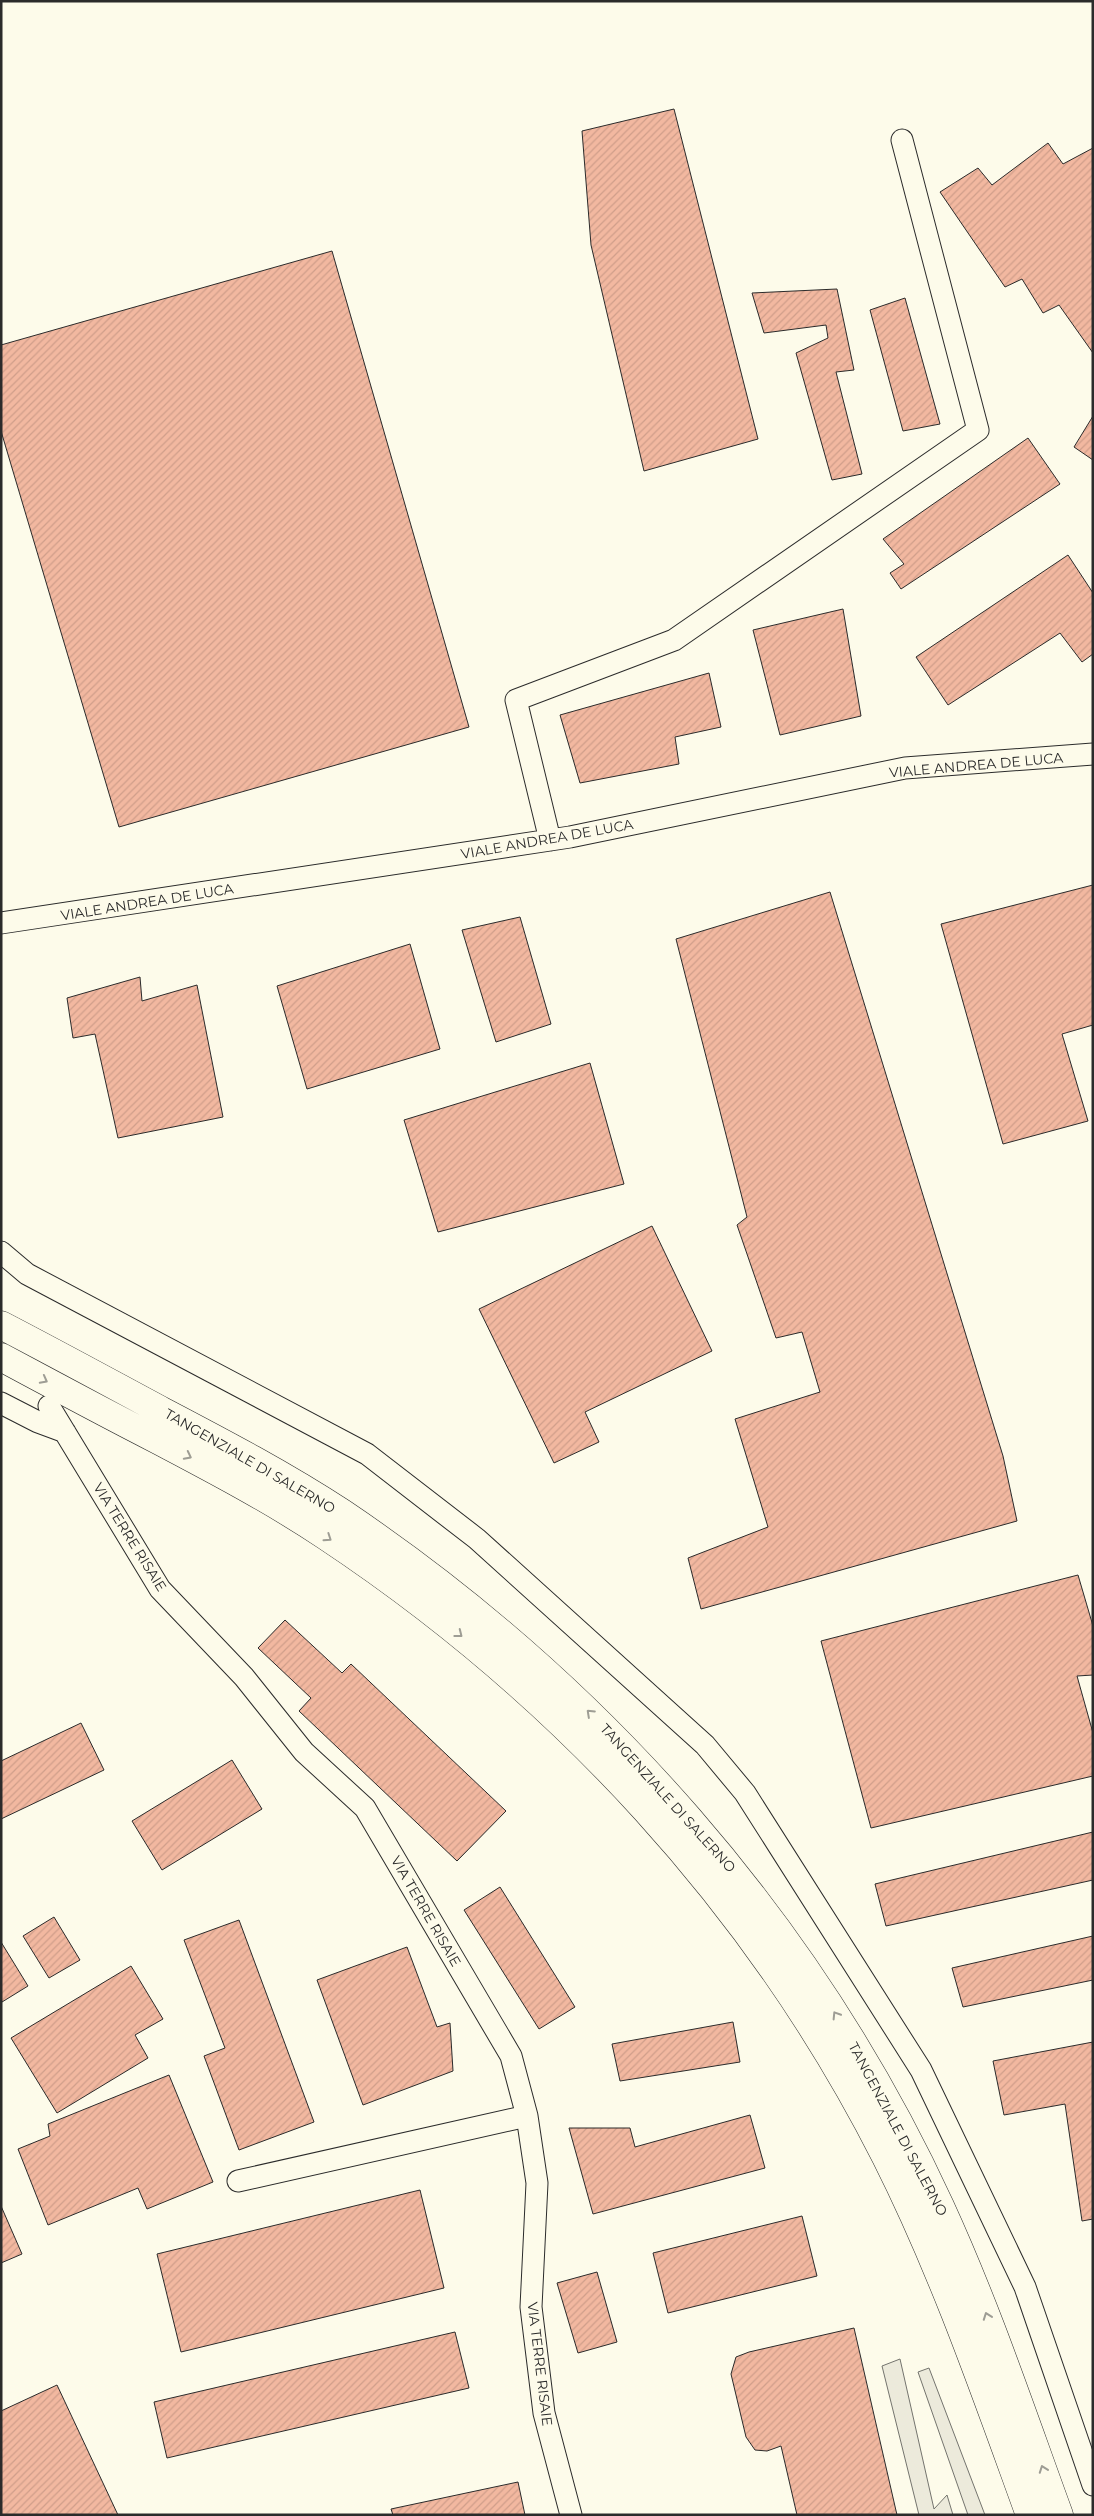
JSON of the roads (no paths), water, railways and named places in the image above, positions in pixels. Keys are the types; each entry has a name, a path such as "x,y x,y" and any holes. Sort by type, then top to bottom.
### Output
{"highway":[{"name":"TANGENZIALE DI SALERNO","path":"1,1325 220,1441 290,1481 342,1514 427,1574 529,1655 602,1724 724,1858 781,1933 863,2059 906,2138 954,2237 982,2305 1060,2515"},
{"name":"TANGENZIALE DI SALERNO","path":"1,1357 205,1464 287,1511 326,1536 416,1600 521,1685 620,1781 677,1844 764,1956 832,2060 885,2155 948,2291 1030,2515"}],"street":[{"path":"550,840 516,700 674,640 978,430 902,140"},
{"name":"VIALE ANDREA DE LUCA","path":"1,923 550,840 905,768 1093,754"},
{"path":"1,1252 27,1274 367,1454 477,1539 705,1744 745,1792 921,2070 1025,2287 1093,2485"},
{"path":"1,1403 38,1422 65,1432"},
{"name":"VIA TERRE RISAIE","path":"49,1406 160,1589 244,1677 304,1752 365,1808 511,2056 527,2116 537,2183 531,2307 544,2413 571,2515"},
{"path":"238,2181 527,2116"}]}
